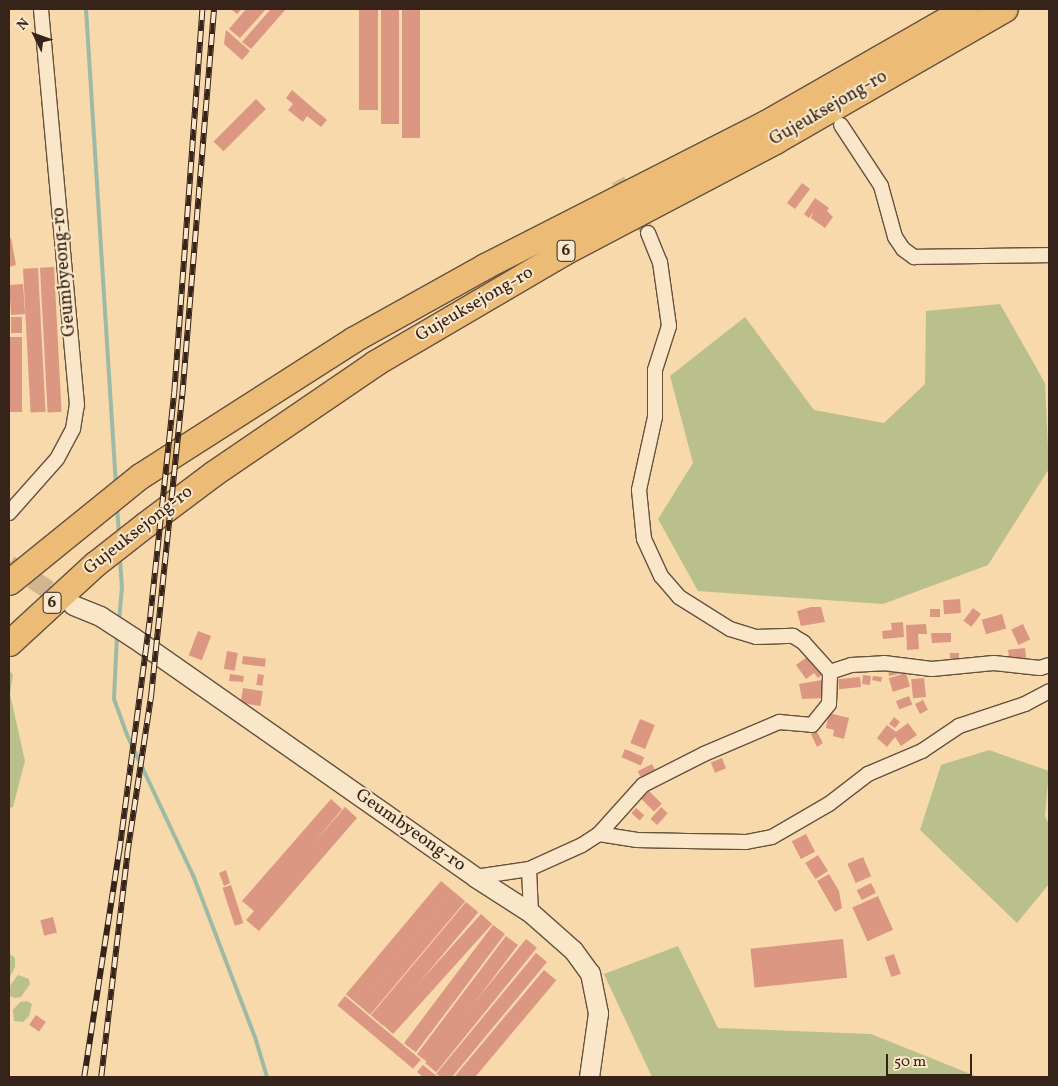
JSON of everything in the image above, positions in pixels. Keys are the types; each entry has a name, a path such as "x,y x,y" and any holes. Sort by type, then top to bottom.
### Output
{"highway":[{"name":"Gujeuksejong-ro","path":"9,582 88,516 140,476 260,397 430,296 764,124 965,9"},
{"name":"Gujeuksejong-ro","path":"9,643 95,564 146,524 214,473 375,363 564,252 776,141 1005,9"}],"street":[{"name":"Geumbyeong-ro","path":"9,513 57,459 73,429 77,405 41,9"},
{"path":"841,126 881,186 895,237 903,249 914,257 1049,255"},
{"path":"475,877 529,869 599,834 643,785 671,769 780,722 812,725 829,704 830,672 803,642 793,636 756,637 730,628 679,597 661,576 644,539 639,490 656,417 655,370 669,326 660,262 648,233"},
{"name":"Geumbyeong-ro","path":"73,606 100,616 134,638 475,877 531,913 573,950 590,973 598,1013 589,1077"},
{"path":"830,672 851,665 884,663 932,669 994,663 1040,668 1049,665"},
{"path":"599,834 636,840 746,842 772,837 822,809 868,774 922,751 960,726 1025,704 1049,691"},
{"path":"529,869 531,913"}],"green space":[{"path":"1000,304 1045,383 1049,469 988,565 883,604 698,591 658,519 693,463 670,376 745,317 814,410 884,423 925,384 926,311"},
{"path":"9,670 13,675 10,694 25,761 13,807 9,808"},
{"path":"989,750 1049,771 1045,816 1049,824 1049,884 1017,923 920,830 941,765"},
{"path":"678,946 718,1028 871,1034 978,1077 652,1077 604,974"},
{"path":"9,953 15,958 15,967 9,979"},
{"path":"18,975 29,979 30,984 21,997 15,998 9,996 9,987"},
{"path":"27,1001 32,1004 29,1016 23,1022 14,1021 13,1010 20,1002"}],"building":[{"path":"231,9 242,9 237,14"},
{"path":"246,9 266,9 240,38 229,29"},
{"path":"271,9 286,9 251,49 242,42"},
{"path":"359,9 378,9 378,110 359,110"},
{"path":"381,9 399,9 399,124 381,124"},
{"path":"402,9 420,9 420,138 402,138"},
{"path":"226,30 250,51 242,60 224,44"},
{"path":"292,90 327,120 321,127 307,116 303,122 288,110 293,104 286,98"},
{"path":"256,99 266,109 223,151 214,141"},
{"path":"802,183 810,189 795,209 787,203"},
{"path":"815,198 829,208 827,211 833,217 825,228 811,218 813,212 809,218 804,214"},
{"path":"9,238 11,238 16,265 9,267"},
{"path":"54,267 62,412 48,413 40,268"},
{"path":"38,268 46,412 31,413 23,269"},
{"path":"23,284 25,314 11,315 9,285"},
{"path":"11,317 22,317 22,333 11,333"},
{"path":"9,337 22,337 22,412 9,412"},
{"path":"960,599 961,613 944,614 943,600"},
{"path":"811,607 821,607 825,622 801,626 797,611"},
{"path":"973,608 981,614 971,627 963,621"},
{"path":"930,609 940,609 940,617 930,617"},
{"path":"1002,614 1006,628 986,634 982,620"},
{"path":"903,622 904,637 883,639 882,631 892,630 891,623"},
{"path":"926,624 927,634 918,634 919,649 907,650 906,625"},
{"path":"1023,624 1030,639 1018,645 1011,629"},
{"path":"198,631 211,636 202,660 189,655"},
{"path":"931,633 951,633 951,642 932,643"},
{"path":"1025,648 1026,658 1009,660 1008,650"},
{"path":"227,651 238,653 235,671 224,669"},
{"path":"950,653 959,653 959,665 950,665"},
{"path":"810,655 824,674 818,678 814,673 806,679 796,665"},
{"path":"243,656 266,659 265,667 242,664"},
{"path":"888,668 907,672 889,676"},
{"path":"906,673 910,686 893,692 889,678"},
{"path":"230,674 244,676 243,682 229,681"},
{"path":"258,674 264,675 262,686 256,685"},
{"path":"863,675 871,676 870,685 862,684"},
{"path":"873,676 882,677 881,682 872,680"},
{"path":"860,677 861,687 839,689 838,679"},
{"path":"924,678 926,697 913,698 911,679"},
{"path":"822,680 826,698 802,699 799,684"},
{"path":"243,688 263,691 260,706 241,703"},
{"path":"909,696 912,704 899,709 896,701"},
{"path":"923,700 928,710 920,714 915,704"},
{"path":"829,713 849,718 844,739 833,736 834,730 826,728"},
{"path":"894,717 900,722 895,728 889,724"},
{"path":"640,719 655,725 645,749 630,743"},
{"path":"908,723 917,735 901,746 895,737 887,747 877,738 887,725 896,732"},
{"path":"816,730 823,743 817,747 811,734"},
{"path":"625,749 644,757 641,765 621,757"},
{"path":"722,758 726,768 715,773 711,762"},
{"path":"652,764 655,770 641,778 638,771"},
{"path":"649,791 662,804 654,812 641,799"},
{"path":"331,799 342,809 314,843 345,807 357,818 259,931 246,920 254,911 242,901"},
{"path":"661,807 668,813 657,825 651,819"},
{"path":"636,808 644,815 640,820 631,813"},
{"path":"806,834 815,852 801,859 792,841"},
{"path":"818,855 828,871 815,879 805,863"},
{"path":"863,857 871,876 856,883 847,864"},
{"path":"226,870 230,883 224,886 219,873"},
{"path":"829,874 839,891 842,908 835,912 817,881"},
{"path":"441,881 453,891 358,1005 346,994"},
{"path":"871,883 876,893 862,900 857,890"},
{"path":"231,885 243,923 235,926 222,888"},
{"path":"453,891 465,901 370,1015 358,1004"},
{"path":"878,896 893,930 867,941 852,907"},
{"path":"466,902 478,912 383,1026 371,1015"},
{"path":"481,914 492,924 393,1034 382,1024"},
{"path":"53,917 57,933 44,936 40,920"},
{"path":"493,925 505,934 416,1052 404,1043"},
{"path":"506,936 518,945 429,1063 417,1054"},
{"path":"526,939 537,948 436,1072 425,1063"},
{"path":"843,939 847,978 755,988 751,949"},
{"path":"536,953 547,962 452,1077 441,1077 436,1074"},
{"path":"894,954 901,974 891,977 885,957"},
{"path":"544,970 556,980 475,1077 454,1077"},
{"path":"345,996 421,1060 413,1069 337,1005"},
{"path":"36,1015 46,1022 39,1032 29,1025"},
{"path":"423,1065 438,1077 423,1077 417,1072"}],"waterway":[{"path":"86,9 116,484"},
{"path":"117,506 119,534"},
{"path":"119,621 122,588 120,556"},
{"path":"117,635 114,699 127,735 193,875 255,1037 267,1077"}],"tunnel":[{"path":"618,180 648,233"},
{"path":"9,564 70,603"}],"railway":[{"path":"84,1077 119,852 150,617 174,393 202,9"},
{"path":"101,1077 127,854 151,695 182,396 214,9"}]}
